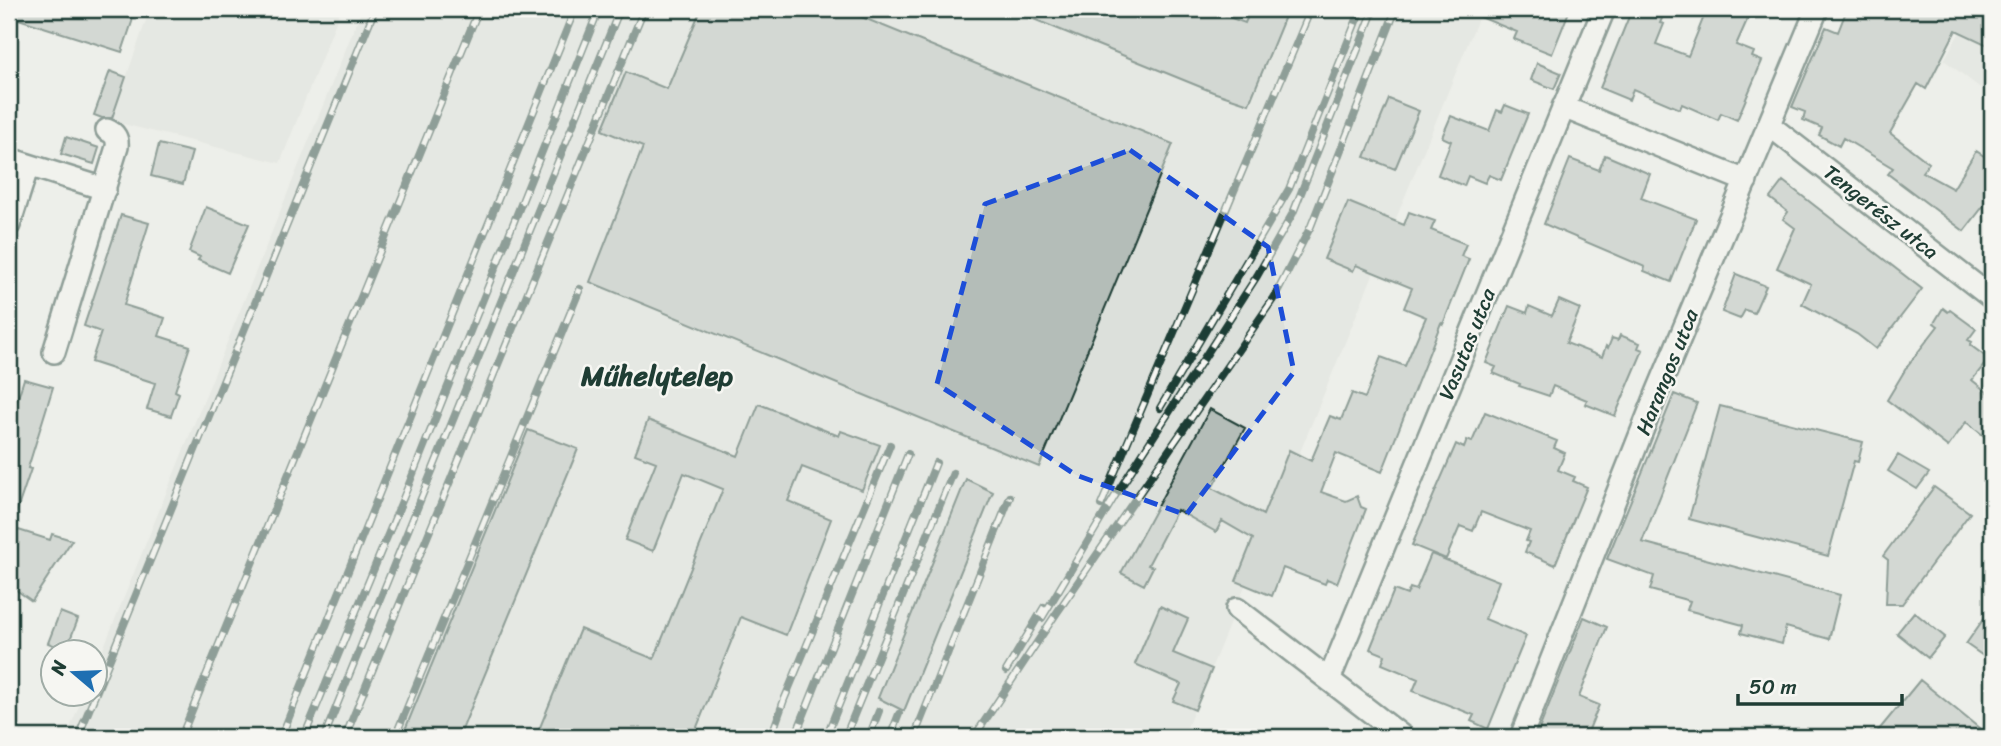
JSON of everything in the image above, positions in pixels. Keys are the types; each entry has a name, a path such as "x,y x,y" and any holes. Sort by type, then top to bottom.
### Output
{"street":[{"name":"Vasutas utca","path":"1329,680 1604,9"},
{"name":"Harangos utca","path":"1521,737 1657,393 1817,9"},
{"path":"1563,107 1746,181"},
{"name":"Tengerész utca","path":"1769,125 1992,298"},
{"path":"54,352 117,147 114,134 107,131"},
{"path":"9,225 18,162 105,189"},
{"path":"1237,609 1403,737"}],"highlighted area":[{"path":"1130,150 1268,247 1294,372 1186,515 1076,475 937,384 985,204"}],"shaded area":[{"path":"150,9 341,9 280,163 111,121"},
{"path":"362,9 1482,9 1183,737 66,737 78,708 108,708 108,638"},
{"path":"1911,9 1992,9 1992,97 1944,60 1960,32"}],"building":[{"path":"9,9 102,9 133,19 122,52 9,16"},
{"path":"701,9 842,9 1173,144 1039,467 590,282 643,147 602,130 626,72 667,89"},
{"path":"1009,9 1207,9 1245,23 1251,9 1288,9 1249,104"},
{"path":"1461,9 1570,9 1552,54 1514,39 1517,32"},
{"path":"1632,9 1644,14 1646,9 1666,9 1660,23 1664,24 1656,44 1688,56 1707,9 1752,9 1736,45 1754,52 1752,57 1762,61 1737,120 1721,113 1718,120 1682,104 1680,109 1633,89 1629,100 1600,88"},
{"path":"1847,9 1970,9 1992,19 1992,47 1956,30 1926,89 1918,84 1890,133 1929,163 1922,172 1953,189 1976,151 1992,161 1992,195 1964,231 1888,174 1893,168 1843,138 1839,146 1819,135 1822,128 1803,120 1805,112 1792,107 1826,27 1838,32"},
{"path":"1537,63 1561,73 1554,89 1531,80"},
{"path":"110,71 126,77 112,118 102,118 94,115"},
{"path":"1389,99 1419,111 1395,169 1365,157"},
{"path":"1505,105 1528,114 1501,180 1489,175 1485,183 1468,176 1464,186 1438,175 1451,141 1442,137 1451,116 1489,131 1497,110 1502,112"},
{"path":"66,137 99,148 94,164 61,154"},
{"path":"159,144 192,152 183,184 151,176"},
{"path":"1605,155 1650,174 1641,198 1696,219 1671,282 1644,271 1645,267 1544,224 1570,159 1599,170"},
{"path":"1783,181 1922,289 1876,349 1857,334 1802,304 1811,284 1777,268 1795,228 1783,219 1788,212 1770,198"},
{"path":"1348,202 1404,225 1409,212 1435,221 1431,230 1466,244 1461,256 1469,259 1382,472 1336,453 1321,492 1346,501 1357,496 1361,507 1366,509 1337,583 1327,579 1325,584 1283,568 1272,596 1236,581 1253,539 1222,521 1216,532 1177,510 1148,565 1153,567 1144,585 1121,573 1210,409 1245,428 1212,488 1263,515 1289,450 1311,461 1330,416 1341,420 1352,393 1365,398 1381,357 1405,366 1426,317 1404,308 1412,288 1356,265 1353,271 1324,259"},
{"path":"206,207 249,224 228,273 198,260 200,257 189,252"},
{"path":"121,215 149,223 124,305 165,318 159,336 190,346 175,391 179,393 171,416 147,409 155,383 91,362 101,332 84,326"},
{"path":"1736,274 1766,286 1754,313 1745,310 1740,319 1722,312"},
{"path":"1559,300 1580,309 1566,343 1602,357 1612,338 1618,340 1620,335 1640,343 1638,348 1643,350 1615,416 1585,404 1587,400 1553,386 1549,396 1519,386 1520,384 1493,373 1496,367 1486,363 1509,306 1527,313 1529,306 1552,316"},
{"path":"1943,308 1976,329 1968,340 1972,342 1970,345 1989,359 1972,380 1992,396 1992,442 1966,422 1948,447 1887,400 1908,365 1938,326 1934,323"},
{"path":"24,379 53,387 28,468 31,469 12,525 9,525 9,426"},
{"path":"1674,394 1697,403 1642,542 1840,595 1829,639 1786,627 1782,644 1741,633 1743,625 1687,610 1690,601 1650,590 1654,576 1607,559"},
{"path":"759,404 839,436 841,431 880,445 862,490 802,467 788,501 831,519 786,635 741,617 693,737 536,737 580,629 654,659 723,489 684,473 653,551 625,540 656,462 635,454 648,420 738,456"},
{"path":"1720,406 1863,442 1858,462 1854,461 1828,556 1689,519"},
{"path":"1485,412 1557,441 1554,448 1565,453 1558,470 1575,477 1573,481 1587,487 1555,565 1525,552 1530,531 1481,512 1473,531 1460,526 1446,559 1412,545 1456,444 1464,448 1467,440 1472,442"},
{"path":"528,430 578,449 459,737 402,737"},
{"path":"1898,455 1929,473 1917,489 1888,471"},
{"path":"966,479 993,492 904,711 878,698"},
{"path":"1934,487 1970,513 1902,604 1886,604 1888,560 1883,556"},
{"path":"9,527 50,540 52,534 72,540 32,601 9,585"},
{"path":"1431,554 1499,581 1485,619 1526,636 1488,729 1471,721 1474,715 1413,691 1418,679 1382,664 1385,655 1370,649 1394,590 1407,595 1410,588 1416,590"},
{"path":"1160,606 1188,619 1173,653 1212,669 1195,710 1173,701 1181,684 1135,664"},
{"path":"1992,607 1992,662 1966,644"},
{"path":"60,612 78,619 71,638 50,638"},
{"path":"1914,612 1945,637 1928,658 1897,633"},
{"path":"1584,617 1607,627 1579,697 1599,705 1586,737 1536,737"},
{"path":"1920,680 1990,737 1873,737"}],"railway":[{"path":"78,737 375,9"},
{"path":"181,737 479,9"},
{"path":"281,737 575,9"},
{"path":"304,737 409,484 599,9"},
{"path":"324,737 620,9"},
{"path":"345,737 644,9"},
{"path":"1101,505 1311,9"},
{"path":"1160,408 1289,189 1361,9"},
{"path":"1042,618 1115,496 1257,276 1293,213 1374,9"},
{"path":"974,737 1274,298 1311,226 1396,9"},
{"path":"395,737 580,289"},
{"path":"771,737 890,445"},
{"path":"795,737 908,454"},
{"path":"826,737 936,463"},
{"path":"845,737 953,473"},
{"path":"914,737 1010,497"},
{"path":"1006,671 1044,607"},
{"path":"869,737 879,711"},
{"path":"890,737 899,714"}],"district":[{"name":"Műhelytelep","path":"657,375"}]}
